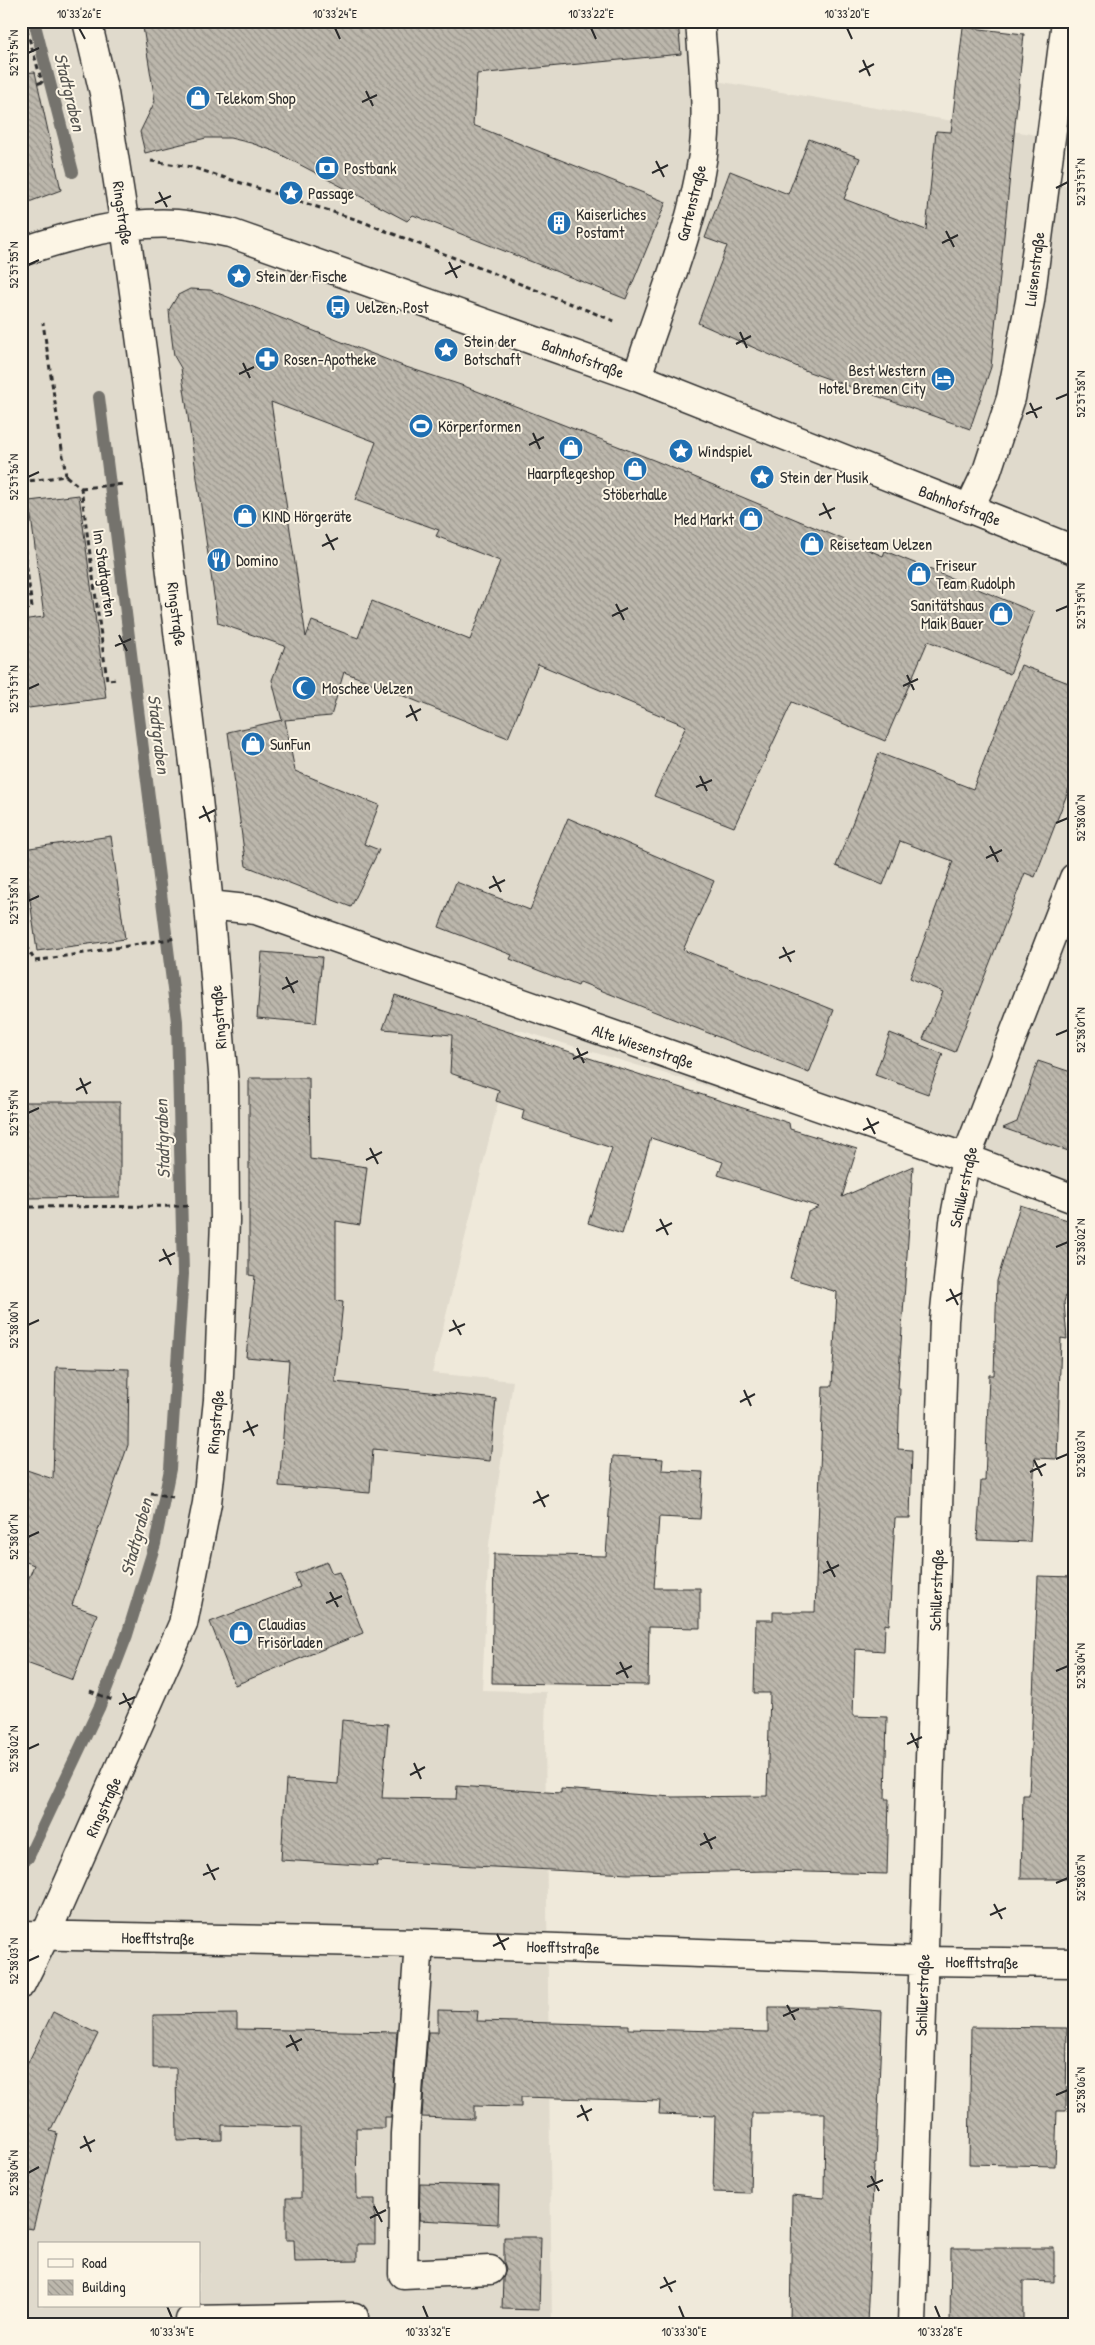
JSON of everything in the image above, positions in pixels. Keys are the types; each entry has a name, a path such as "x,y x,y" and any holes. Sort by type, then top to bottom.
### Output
{"street":[{"name":"Ringstraße","path":"21,1984 33,1936 183,1624 207,1503 218,1400 225,1205 224,1084 209,905 170,558 116,164 104,93 87,21"},
{"name":"Gartenstraße","path":"637,377 690,218 703,154 705,104 700,21"},
{"name":"Luisenstraße","path":"969,509 987,471 1011,398 1030,301 1066,21"},
{"name":"Bahnhofstraße","path":"21,252 69,236 125,226 177,224 230,233 637,377 1074,550"},
{"name":"Schillerstraße","path":"912,2324 944,1320 954,1222 966,1158 1074,878"},
{"name":"Alte Wiesenstraße","path":"209,905 256,910 966,1158 1074,1199"},
{"name":"Hoefftstraße","path":"33,1936 419,1942 1074,1964"},
{"path":"419,1942 405,2134 403,2274 490,2270"},
{"path":"190,2324 190,2320 354,2317"}],"path":[{"path":"24,21 42,82 37,84"},
{"path":"116,164 147,161 191,167 249,184 358,220 618,323"},
{"path":"44,323 66,476 81,488 121,485"},
{"path":"21,482 66,476"},
{"name":"Im Stadtgarten","path":"81,488 107,680 118,679"},
{"path":"21,522 32,608 21,610"},
{"path":"21,938 35,961 178,938"},
{"path":"21,1207 194,1206"},
{"path":"151,1493 179,1498"},
{"path":"90,1691 116,1701"}],"shaded area":[{"path":"21,21 712,21 716,81 1060,139 1055,184 1074,186 1074,1196 516,1029 432,1373 513,1381 489,1544 482,1690 546,1692 552,2324 21,2324"}],"building":[{"path":"142,21 678,21 681,54 477,74 473,125 666,202 626,299 413,215 407,221 274,151 251,143 230,138 206,138 145,153 140,132 155,101"},
{"path":"963,27 1024,34 991,367 970,429 809,372 698,323 727,246 705,238 730,171 788,194 809,139 860,158 844,199 926,230 936,131 951,132"},
{"path":"35,72 61,190 21,205 21,73"},
{"path":"190,289 210,290 403,366 464,386 656,461 883,556 885,551 1034,612 1010,674 928,641 885,741 792,702 734,827 654,796 686,726 538,664 508,738 344,672 331,716 285,720 295,771 379,805 364,844 379,850 351,907 246,866 228,732 282,720 272,680 285,646 218,623 181,368 174,356 171,332 169,310 178,295","holes":["271,402 376,442 355,500 439,530 436,536 500,561 470,640 372,601 358,638 312,621 306,637"]},
{"path":"79,495 106,698 21,709 21,620 44,617 29,501"},
{"path":"1021,665 1074,685 1074,776 1035,877 1025,873 955,1052 923,1039 943,992 910,978 953,861 900,841 883,885 836,866 879,753 973,789"},
{"path":"568,818 714,881 683,950 834,1010 809,1073 580,982 578,986 510,959 512,955 439,927 456,882 530,910"},
{"path":"111,836 125,939 37,951 23,849"},
{"path":"262,952 322,957 316,1023 257,1018"},
{"path":"395,995 789,1123 790,1129 857,1149 842,1197 913,1166 898,1388 900,1388 898,1449 912,1450 910,1518 895,1518 889,1625 885,1624 884,1651 855,1649 853,1716 887,1717 885,1799 889,1799 887,1874 767,1871 628,1874 378,1861 377,1866 281,1860 286,1780 338,1784 342,1720 388,1724 382,1798 456,1799 457,1786 561,1793 561,1789 673,1797 767,1796 770,1693 754,1693 756,1620 773,1620 773,1612 815,1612 823,1386 832,1386 837,1292 790,1278 808,1212 819,1207 718,1175 723,1162 651,1138 622,1234 588,1223 612,1148 522,1119 524,1110 496,1101 499,1090 450,1073 452,1035 383,1029"},
{"path":"890,1033 943,1054 928,1094 875,1075"},
{"path":"1038,1061 1074,1073 1074,1153 1003,1128 1017,1122"},
{"path":"249,1078 309,1078 310,1159 367,1167 360,1225 336,1221 336,1301 343,1302 335,1382 496,1399 490,1461 373,1449 370,1493 279,1486 289,1361 246,1357 255,1276 249,1275"},
{"path":"24,1102 120,1102 120,1197 25,1198"},
{"path":"1020,1205 1074,1222 1074,1271 1064,1302 1067,1339 1061,1338 1057,1459 1035,1458 1030,1542 977,1540 981,1481 985,1481 989,1375 994,1375 997,1281"},
{"path":"56,1367 129,1369 128,1445 72,1605 97,1614 73,1680 21,1661 21,1598 34,1565 21,1560 21,1468 53,1479"},
{"path":"613,1456 663,1459 662,1470 703,1472 700,1519 659,1517 654,1588 700,1588 700,1628 649,1627 648,1685 492,1683 494,1554 606,1556"},
{"path":"327,1562 332,1574 339,1572 363,1633 235,1685 210,1622 300,1587 295,1574"},
{"path":"1038,1576 1074,1577 1074,1879 1021,1879 1023,1795 1029,1795"},
{"path":"768,2007 826,2007 882,2011 867,2324 790,2324 792,2195 824,2198 825,2113 752,2113 750,2193 713,2192 715,2116 659,2114 660,2101 521,2097 521,2107 474,2106 474,2119 422,2117 428,2032 438,2032 438,2010 478,2011 477,2021 629,2025 629,2029 768,2032"},
{"path":"53,2012 98,2034 50,2131 57,2133 33,2229 21,2227 21,2077"},
{"path":"237,2014 237,2029 397,2032 391,2117 385,2117 385,2128 356,2128 357,2199 375,2199 375,2244 357,2244 357,2261 295,2262 294,2240 286,2240 286,2198 301,2198 301,2127 222,2125 222,2140 177,2141 176,2068 153,2068 153,2015"},
{"path":"971,2027 1067,2028 1066,2111 1057,2111 1055,2166 969,2164"},
{"path":"420,2184 499,2186 498,2224 419,2220"},
{"path":"504,2237 541,2237 539,2310 502,2309 503,2278 506,2270 504,2263"},
{"path":"951,2248 1054,2248 1054,2282 1023,2281 1023,2324 950,2324"}],"waterway":[{"name":"Stadtgraben","path":"34,21 73,172"},
{"name":"Stadtgraben","path":"28,1858 99,1708 127,1635 155,1544 170,1469 183,1274 177,1021 99,397"}],"place":[{"name":"Telekom Shop","path":"198,98"},
{"name":"Postbank","path":"327,168"},
{"name":"Passage","path":"291,193"},
{"name":"Kaiserliches Postamt","path":"559,223"},
{"name":"Stein der Fische","path":"239,276"},
{"name":"Uelzen, Post","path":"338,307"},
{"name":"Stein der Botschaft","path":"446,350"},
{"name":"Rosen-Apotheke","path":"267,359"},
{"name":"Best Western Hotel Bremen City","path":"943,379"},
{"name":"Körperformen","path":"421,426"},
{"name":"Haarpflegeshop","path":"571,448"},
{"name":"Windspiel","path":"681,451"},
{"name":"Stöberhalle","path":"635,469"},
{"name":"Stein der Musik","path":"762,477"},
{"name":"KIND Hörgeräte","path":"245,516"},
{"name":"Med Markt","path":"751,519"},
{"name":"Reiseteam Uelzen","path":"812,544"},
{"name":"Domino","path":"219,560"},
{"name":"Friseur Team Rudolph","path":"919,574"},
{"name":"Sanitätshaus Maik Bauer","path":"1001,614"},
{"name":"Moschee Uelzen","path":"304,688"},
{"name":"SunFun","path":"253,744"},
{"name":"Claudias Frisörladen","path":"241,1633"}]}
